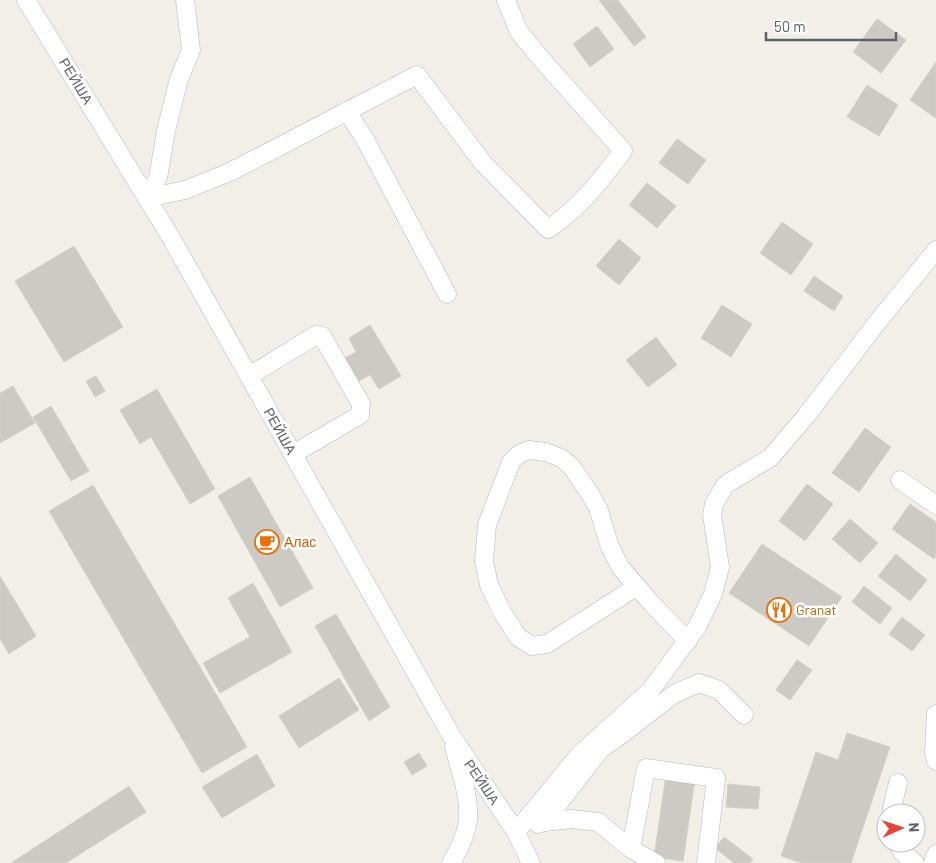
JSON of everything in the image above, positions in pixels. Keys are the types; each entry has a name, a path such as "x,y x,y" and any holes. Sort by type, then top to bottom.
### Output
{"street":[{"name":"РЕЙША","path":"26,0 147,198 451,735 516,832 531,863"},
{"path":"147,198 158,178 166,131 179,80 191,50 185,0"},
{"path":"147,198 185,190 230,172 417,75 483,163 548,229 558,223 590,194 624,151 519,32 506,0"},
{"path":"347,111 367,143 447,294"},
{"path":"516,832 579,755 650,690 697,627 713,594 720,567 712,515 714,504 725,484 770,458 806,416 876,324 936,250"},
{"path":"249,376 316,335 322,336 362,404 360,415 293,454"},
{"path":"636,587 547,644 532,646 518,637 502,612 489,585 484,560 487,525 511,462 519,454 530,450 546,452 561,458 571,466 598,508 610,547 621,568 636,587 688,640"},
{"path":"900,480 936,506"},
{"path":"544,822 601,749 674,694 699,683 718,690 744,715"},
{"path":"936,714 934,752 936,761"},
{"path":"451,735 465,788 468,820 460,846 451,863"},
{"path":"630,849 646,768 716,778 706,863"},
{"path":"893,803 898,783"},
{"path":"516,832 544,822 572,819 598,822 630,849 656,863"},
{"path":"903,853 915,863"},
{"path":"933,863 936,854"}],"building":[{"path":"599,0 618,0 646,37 634,46"},
{"path":"877,19 906,40 881,73 853,52"},
{"path":"597,26 614,49 590,67 573,44"},
{"path":"936,62 936,118 910,100"},
{"path":"867,85 898,105 879,136 847,117"},
{"path":"677,139 706,160 688,184 659,163"},
{"path":"647,183 676,206 657,228 629,205"},
{"path":"782,222 813,244 791,275 760,253"},
{"path":"619,239 641,258 619,285 596,266"},
{"path":"74,246 123,327 64,362 15,281"},
{"path":"814,276 843,296 834,311 804,291"},
{"path":"722,305 752,324 731,357 701,338"},
{"path":"370,325 401,376 379,389 370,375 359,381 345,358 356,352 349,338"},
{"path":"656,337 677,365 648,387 626,360"},
{"path":"96,376 105,391 95,397 86,381"},
{"path":"13,386 35,423 0,443 0,393"},
{"path":"157,389 215,489 190,504 151,437 140,444 120,410"},
{"path":"51,406 89,471 71,481 33,417"},
{"path":"865,428 891,447 859,492 832,473"},
{"path":"250,477 313,588 280,607 218,496"},
{"path":"807,484 833,504 805,541 779,521"},
{"path":"93,485 247,747 202,773 49,511"},
{"path":"910,504 936,522 936,556 934,559 892,529"},
{"path":"850,519 878,543 860,563 832,539"},
{"path":"762,544 842,597 809,646 729,593"},
{"path":"896,554 927,580 910,601 878,576"},
{"path":"0,576 36,636 9,654 0,639"},
{"path":"253,583 292,652 220,693 203,663 250,637 228,598"},
{"path":"864,586 892,608 880,624 852,602"},
{"path":"336,614 390,707 369,721 315,626"},
{"path":"902,617 925,635 912,651 889,634"},
{"path":"797,660 812,670 790,700 776,690"},
{"path":"339,678 359,710 299,748 279,716"},
{"path":"847,733 890,747 851,863 802,863 781,856 816,752 838,760"},
{"path":"419,753 427,766 412,775 404,762"},
{"path":"257,754 275,786 222,818 202,787"},
{"path":"666,775 695,779 683,861 654,857"},
{"path":"728,784 760,787 758,809 726,807"},
{"path":"129,786 146,812 66,863 11,863"},
{"path":"724,837 753,859 750,863 734,863 715,848"}],"place":[{"name":"Алас","path":"267,542"},
{"name":"Granat","path":"779,610"}]}
